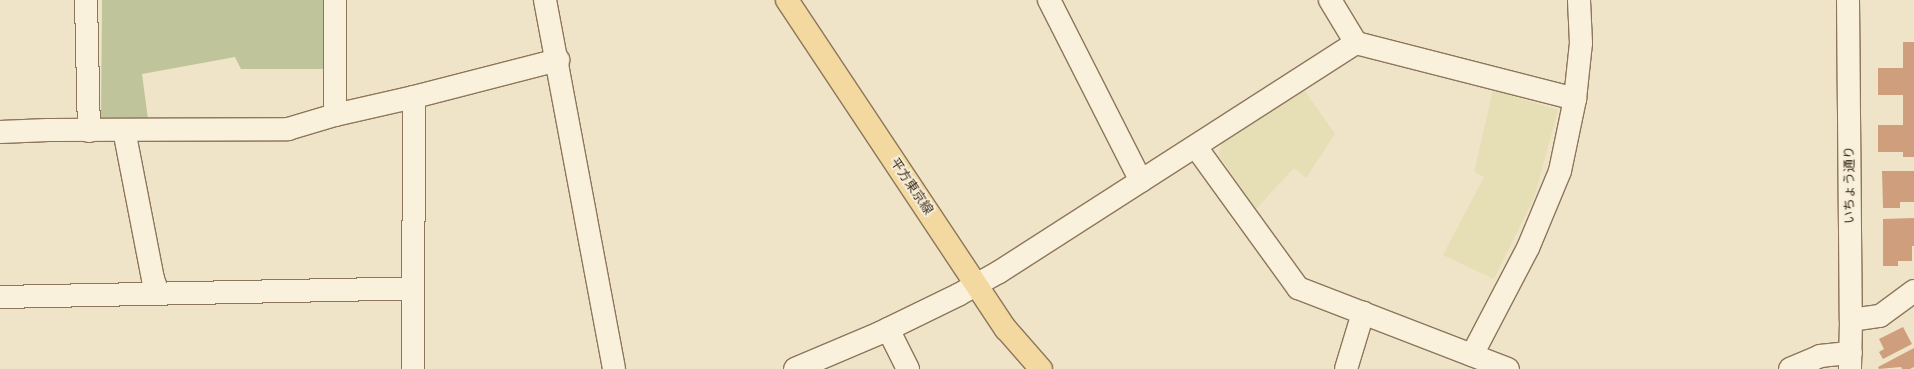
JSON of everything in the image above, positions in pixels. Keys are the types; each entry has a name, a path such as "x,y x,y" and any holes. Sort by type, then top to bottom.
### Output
{"main road":[{"name":"平方東京線","path":"787,0 1006,329 1040,369"}],"street":[{"path":"86,0 89,131"},
{"path":"335,0 335,115"},
{"path":"545,0 558,60 614,369"},
{"path":"1049,0 1141,181"},
{"path":"1330,0 1356,43 1575,99"},
{"path":"1472,355 1528,248 1560,170 1575,99 1581,43 1579,0"},
{"name":"いちょう通り","path":"1848,0 1851,320 1850,361"},
{"path":"795,369 888,329 998,272 1196,147 1356,43"},
{"path":"0,132 48,130 288,129 335,115 414,97 558,60"},
{"path":"413,369 414,97"},
{"path":"124,130 153,279 158,293"},
{"path":"1196,147 1298,288 1508,369"},
{"path":"0,297 413,288"},
{"path":"1851,320 1880,316 1914,291"},
{"path":"1346,369 1363,313"},
{"path":"888,329 908,369"},
{"path":"1790,369 1820,356 1850,361"}],"shaded area":[{"path":"1304,90 1335,134 1306,178 1294,168 1256,209 1219,156 1221,144"},
{"path":"1493,90 1558,110 1534,198 1494,279 1443,255 1484,177 1474,172"}],"green space":[{"path":"102,0 323,0 323,69 241,69 235,57 142,74 148,119 101,119"}],"building":[{"path":"1903,42 1914,42 1914,157 1903,157 1903,152 1878,152 1878,125 1903,125 1903,95 1878,95 1878,68 1903,68"},
{"path":"1882,171 1914,171 1914,202 1900,202 1900,208 1883,208"},
{"path":"1914,218 1914,246 1912,246 1912,261 1898,261 1898,266 1883,266 1883,219"},
{"path":"1903,327 1912,344 1883,359 1879,352 1884,349 1879,339"},
{"path":"1914,348 1914,367 1910,369 1902,369 1901,367 1879,369 1878,367"}]}
